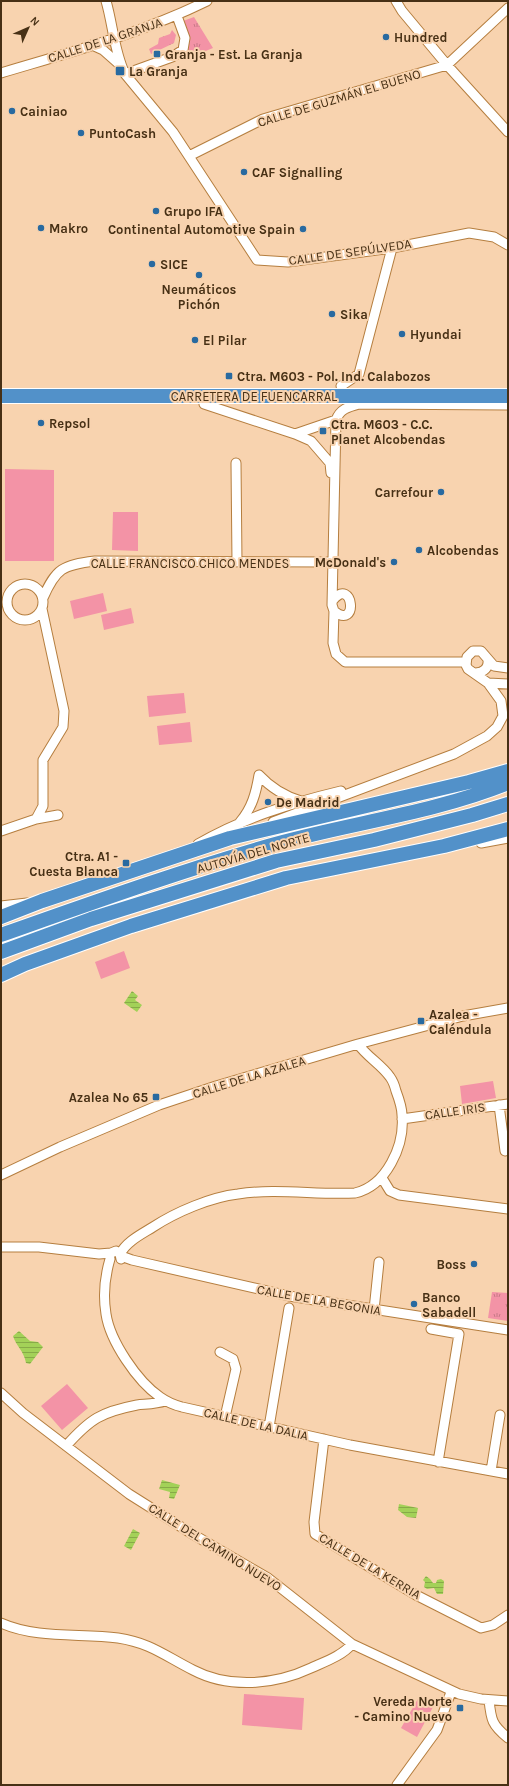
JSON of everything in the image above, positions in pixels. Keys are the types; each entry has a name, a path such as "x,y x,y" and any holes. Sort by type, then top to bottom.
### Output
{"highway":[{"name":"CARRETERA DE FUENCARRAL","path":"1,387 508,387"},
{"name":"CARRETERA DE FUENCARRAL","path":"1,396 508,396"},
{"path":"204,404 254,396"},
{"path":"419,793 508,763"},
{"path":"1,917 42,901 230,838 508,771"},
{"name":"AUTOVÍA DEL NORTE","path":"1,935 87,904 269,846 425,810 485,792 508,783"},
{"name":"AUTOVÍA DEL NORTE","path":"1,952 91,919 276,861 374,840 466,817 508,804"},
{"path":"1,975 25,964 131,926 286,878 444,846 508,828"},
{"path":"1,926 39,908 188,856 204,847"},
{"path":"1,961 24,952 131,926"}],"street":[{"name":"CALLE DE SEPÚLVEDA","path":"106,1 123,70"},
{"name":"CALLE DE LA GRANJA","path":"1,73 114,38 178,16 207,1"},
{"path":"396,1 402,11 447,65 508,132"},
{"path":"447,65 508,8"},
{"path":"123,70 172,57 183,50 185,38 178,16"},
{"name":"CALLE DE SEPÚLVEDA","path":"92,45 103,50 123,70 173,132 257,260 288,262 392,248 469,233 494,237 508,245"},
{"name":"CALLE DE GUZMÁN EL BUENO","path":"189,156 263,119 447,65"},
{"path":"341,386 359,374 392,248"},
{"path":"204,404 295,434 311,442 330,463 334,497"},
{"path":"466,662 345,662 336,654 333,643 338,613 332,605 336,420 338,414 347,407 359,404 508,405"},
{"path":"295,434 336,420"},
{"path":"236,463 237,562"},
{"name":"CALLE FRANCISCO CHICO MENDES","path":"34,586 51,580 67,566 95,561 334,562"},
{"path":"334,562 339,583 344,595"},
{"name":"CALLE FRANCISCO CHICO MENDES","path":"44,598 51,580"},
{"path":"29,620 39,614 42,609 44,598 41,592 34,586 26,583 14,586 7,597 8,609 12,615 17,618 29,620 42,625 48,632"},
{"path":"333,600 338,595 344,595 349,598 352,604 349,612 338,613"},
{"path":"36,819 43,801 43,760 63,727 64,711 42,609"},
{"path":"230,838 454,754 492,732 504,716 501,701 488,683 476,673 468,669 466,662 469,654 477,651 484,653 494,666 508,668"},
{"path":"476,673 480,673 487,668 488,660"},
{"path":"488,683 508,684"},
{"path":"239,823 245,816 256,794 259,775 269,785 288,797 301,801"},
{"path":"172,858 239,823 301,801 378,783"},
{"path":"1,831 36,819 58,815"},
{"path":"444,846 460,846 508,838"},
{"path":"1,906 42,901"},
{"name":"CALLE DE LA AZALEA","path":"1,1175 60,1147 159,1105 216,1086 358,1044 463,1016 508,1008"},
{"path":"375,1062 372,1050 378,1039"},
{"path":"115,1257 133,1240 164,1220 219,1198 238,1194 259,1193 355,1193 372,1186 382,1178 390,1165 397,1148 402,1119 401,1105 391,1078 358,1044"},
{"path":"504,1105 505,1151"},
{"name":"CALLE IRIS","path":"402,1119 504,1105"},
{"path":"382,1178 390,1191 399,1195 508,1209"},
{"name":"CALLE DE LA BEGONIA","path":"1,1247 40,1247 99,1254 132,1260 289,1296 508,1330"},
{"name":"CALLE DE LA DALIA","path":"115,1257 105,1282 106,1315 113,1336 120,1350 147,1386 165,1401 182,1407 324,1439 438,1462 508,1474"},
{"path":"374,1310 379,1262"},
{"path":"269,1426 289,1308"},
{"path":"431,1329 458,1334 438,1462"},
{"path":"220,1352 233,1359 236,1369 225,1417"},
{"path":"143,1404 146,1397 147,1386"},
{"name":"CALLE DEL CAMINO NUEVO","path":"1,1393 23,1413 129,1494 168,1519 268,1578 349,1642 451,1692 468,1697 508,1701"},
{"path":"66,1446 82,1428 98,1416 116,1409 165,1401"},
{"path":"491,1471 500,1415"},
{"name":"CALLE DE LA KERRIA","path":"324,1439 314,1522 315,1534 416,1595 481,1628 492,1625 508,1615"},
{"path":"1,1623 39,1633 119,1638 140,1643 154,1648 194,1671 237,1683 266,1682 298,1674 336,1656 349,1642"},
{"path":"399,1783 437,1730 451,1692"},
{"path":"489,1700 491,1719 497,1729 508,1738"}],"green space":[{"path":"194,17 213,48 181,61 187,50 189,41 183,21"},
{"path":"172,30 176,35 174,43 151,54 149,49 158,44 159,38 170,34"},
{"path":"5,469 54,470 54,561 5,561"},
{"path":"113,512 138,512 138,551 112,550"},
{"path":"103,593 107,611 74,619 70,601"},
{"path":"131,608 134,623 104,630 101,615"},
{"path":"184,693 186,713 149,717 147,696"},
{"path":"190,722 192,742 159,745 157,726"},
{"path":"124,951 130,968 101,979 95,962"},
{"path":"493,1081 496,1098 462,1104 460,1086"},
{"path":"492,1292 508,1293 508,1321 488,1318"},
{"path":"67,1384 88,1408 62,1430 41,1406"},
{"path":"244,1694 304,1698 302,1730 242,1725"},
{"path":"419,1697 434,1705 417,1737 401,1728"}],"shaded area":[{"path":"132,991 138,996 135,1000 142,1005 137,1012 124,1003"},
{"path":"19,1331 30,1341 38,1342 43,1347 30,1364 26,1363 24,1355 13,1336"},
{"path":"162,1480 180,1485 174,1499 169,1498 170,1492 159,1489"},
{"path":"399,1504 418,1508 416,1518 407,1517 398,1510"},
{"path":"133,1529 140,1533 131,1550 124,1546"},
{"path":"426,1576 433,1583 436,1583 437,1580 441,1579 444,1581 443,1594 437,1594 434,1588 427,1589 424,1587 425,1582 423,1580"}],"place":[{"name":"Hundred","path":"386,37"},
{"name":"Granja - Est. La Granja","path":"157,54"},
{"name":"La Granja","path":"120,71"},
{"name":"Cainiao","path":"12,111"},
{"name":"PuntoCash","path":"81,133"},
{"name":"CAF Signalling","path":"244,172"},
{"name":"Grupo IFA","path":"156,211"},
{"name":"Makro","path":"41,228"},
{"name":"Continental Automotive Spain","path":"303,229"},
{"name":"SICE","path":"152,264"},
{"name":"Neumáticos Pichón","path":"199,275"},
{"name":"Sika","path":"332,314"},
{"name":"Hyundai","path":"402,334"},
{"name":"El Pilar","path":"195,340"},
{"name":"Ctra. M603 - Pol. Ind. Calabozos","path":"229,376"},
{"name":"Repsol","path":"41,423"},
{"name":"Ctra. M603 - C.C. Planet Alcobendas","path":"323,431"},
{"name":"Carrefour","path":"441,492"},
{"name":"Alcobendas","path":"419,550"},
{"name":"McDonald's","path":"394,562"},
{"name":"De Madrid","path":"268,802"},
{"name":"Ctra. A1 - Cuesta Blanca","path":"126,863"},
{"name":"Azalea - Caléndula","path":"421,1021"},
{"name":"Azalea Nº 65","path":"156,1097"},
{"name":"Boss","path":"474,1264"},
{"name":"Banco Sabadell","path":"414,1304"},
{"name":"Vereda Norte - Camino Nuevo","path":"460,1708"}]}
